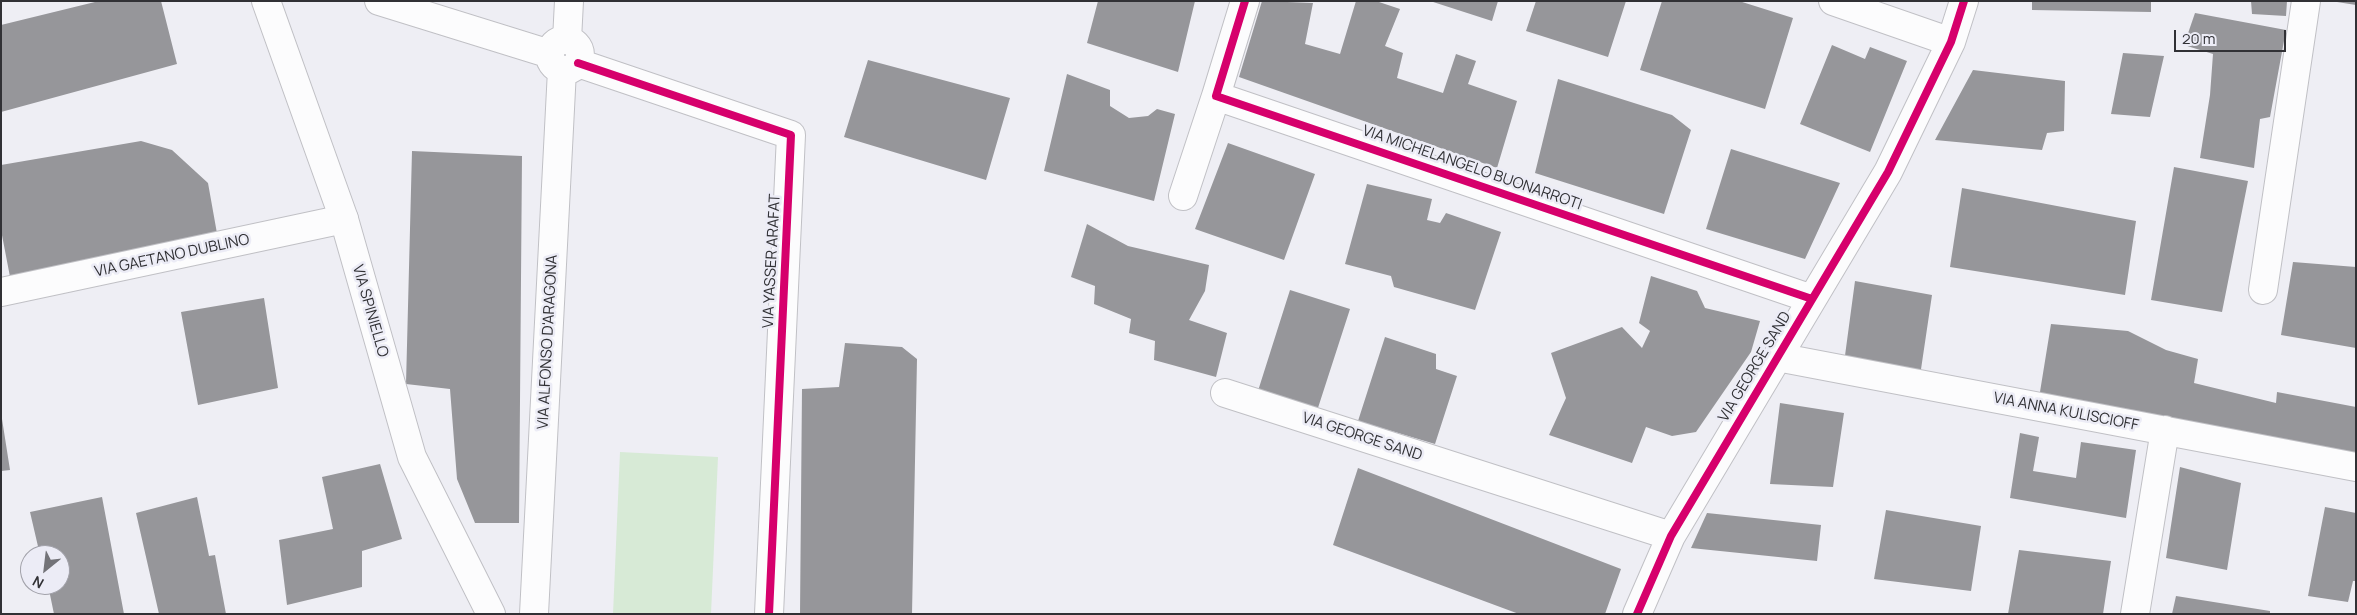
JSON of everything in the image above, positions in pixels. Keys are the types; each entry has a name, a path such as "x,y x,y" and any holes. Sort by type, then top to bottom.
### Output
{"street":[{"name":"VIA SPINIELLO","path":"266,1 344,219 412,457 492,614"},
{"path":"379,1 564,57"},
{"name":"VIA ALFONSO D'ARAGONA","path":"534,614 564,57 569,1"},
{"path":"1184,196 1246,1"},
{"path":"1833,1 1951,42"},
{"name":"VIA GEORGE SAND","path":"1637,614 1671,536 1888,172 1951,42 1964,1"},
{"path":"2263,290 2306,1"},
{"name":"VIA YASSER ARAFAT","path":"564,57 791,135 769,614"},
{"name":"VIA MICHELANGELO BUONARROTI","path":"1216,96 1812,299"},
{"name":"VIA GAETANO DUBLINO","path":"1,292 344,219"},
{"name":"VIA ANNA KULISCIOFF","path":"1777,357 2356,467"},
{"name":"VIA GEORGE SAND","path":"1225,393 1671,536"},
{"path":"2135,614 2166,430"}],"green space":[{"path":"620,452 718,457 711,614 613,614"}],"building":[{"path":"99,1 161,1 177,64 1,112 1,25"},
{"path":"1098,1 1195,1 1178,72 1087,43"},
{"path":"1262,1 1313,3 1305,44 1340,54 1356,1 1376,1 1400,9 1385,46 1403,53 1397,78 1443,93 1456,54 1476,61 1468,84 1517,101 1497,168 1239,77"},
{"path":"1430,1 1498,1 1492,21"},
{"path":"1536,1 1626,1 1608,57 1526,31"},
{"path":"1662,1 1739,1 1793,18 1765,109 1640,70"},
{"path":"2032,1 2151,1 2151,12 2032,10"},
{"path":"2251,1 2287,1 2286,16 2252,14"},
{"path":"2356,1 2356,5 2337,2"},
{"path":"2195,13 2286,30 2270,117 2260,119 2254,168 2200,158 2210,95 2213,54 2184,45"},
{"path":"1832,45 1865,59 1870,47 1907,61 1870,152 1800,124"},
{"path":"2123,53 2164,56 2150,117 2111,114"},
{"path":"868,60 1010,98 986,180 844,137"},
{"path":"1973,70 2065,81 2064,131 2047,133 2042,150 1935,140"},
{"path":"1067,74 1110,90 1110,106 1129,118 1148,116 1157,109 1175,114 1154,201 1044,171"},
{"path":"1558,79 1672,115 1691,130 1664,214 1535,173"},
{"path":"141,141 172,150 208,183 218,239 11,282 1,230 1,165"},
{"path":"1228,143 1315,174 1284,260 1195,229"},
{"path":"1731,149 1840,183 1805,259 1706,229"},
{"path":"412,151 522,156 519,523 475,523 457,479 450,389 406,384"},
{"path":"2174,167 2248,181 2222,312 2151,300"},
{"path":"1367,184 1432,199 1427,220 1440,223 1446,213 1501,232 1475,310 1394,287 1391,276 1345,264"},
{"path":"1962,188 2136,221 2125,295 1950,267"},
{"path":"1087,224 1128,246 1209,265 1205,291 1189,320 1227,333 1216,377 1154,360 1155,341 1129,333 1131,319 1094,304 1095,286 1071,277"},
{"path":"2293,262 2356,267 2356,348 2281,335"},
{"path":"1651,276 1697,291 1705,308 1760,321 1751,352 1696,432 1672,436 1646,427 1632,463 1549,435 1566,398 1551,353 1622,327 1642,348 1650,331 1639,323"},
{"path":"1855,281 1932,295 1920,376 1844,363"},
{"path":"1290,290 1350,309 1316,414 1257,394"},
{"path":"264,298 278,388 198,405 181,312"},
{"path":"2051,324 2128,331 2166,350 2198,359 2194,383 2276,403 2277,392 2356,407 2356,457 2039,398"},
{"path":"1385,337 1436,354 1436,369 1457,376 1435,444 1358,421"},
{"path":"845,343 902,347 917,359 912,614 800,614 802,389 839,387"},
{"path":"1780,403 1844,413 1833,487 1770,484"},
{"path":"1,420 10,470 1,471"},
{"path":"2020,433 2039,437 2033,471 2076,478 2081,442 2136,450 2126,518 2010,498"},
{"path":"380,464 402,539 362,551 362,587 287,605 279,540 333,529 322,477"},
{"path":"2180,467 2241,483 2227,570 2166,558"},
{"path":"1358,468 1621,569 1605,614 1519,614 1333,545"},
{"path":"102,497 124,614 54,614 50,595 70,595 70,545 38,545 30,512"},
{"path":"197,497 209,556 215,555 226,614 159,614 136,513"},
{"path":"2325,507 2356,513 2356,581 2353,581 2348,602 2308,596"},
{"path":"1886,510 1981,526 1971,591 1874,579"},
{"path":"1707,513 1821,525 1817,561 1691,548"},
{"path":"2019,550 2111,561 2103,614 2008,614"},
{"path":"2176,596 2270,611 2270,614 2172,614"}],"cycle path":[{"path":"1245,1 1216,96 1812,299"},
{"path":"1637,614 1671,536 1888,172 1951,42 1964,1"},
{"path":"578,63 791,135 769,614"}]}
